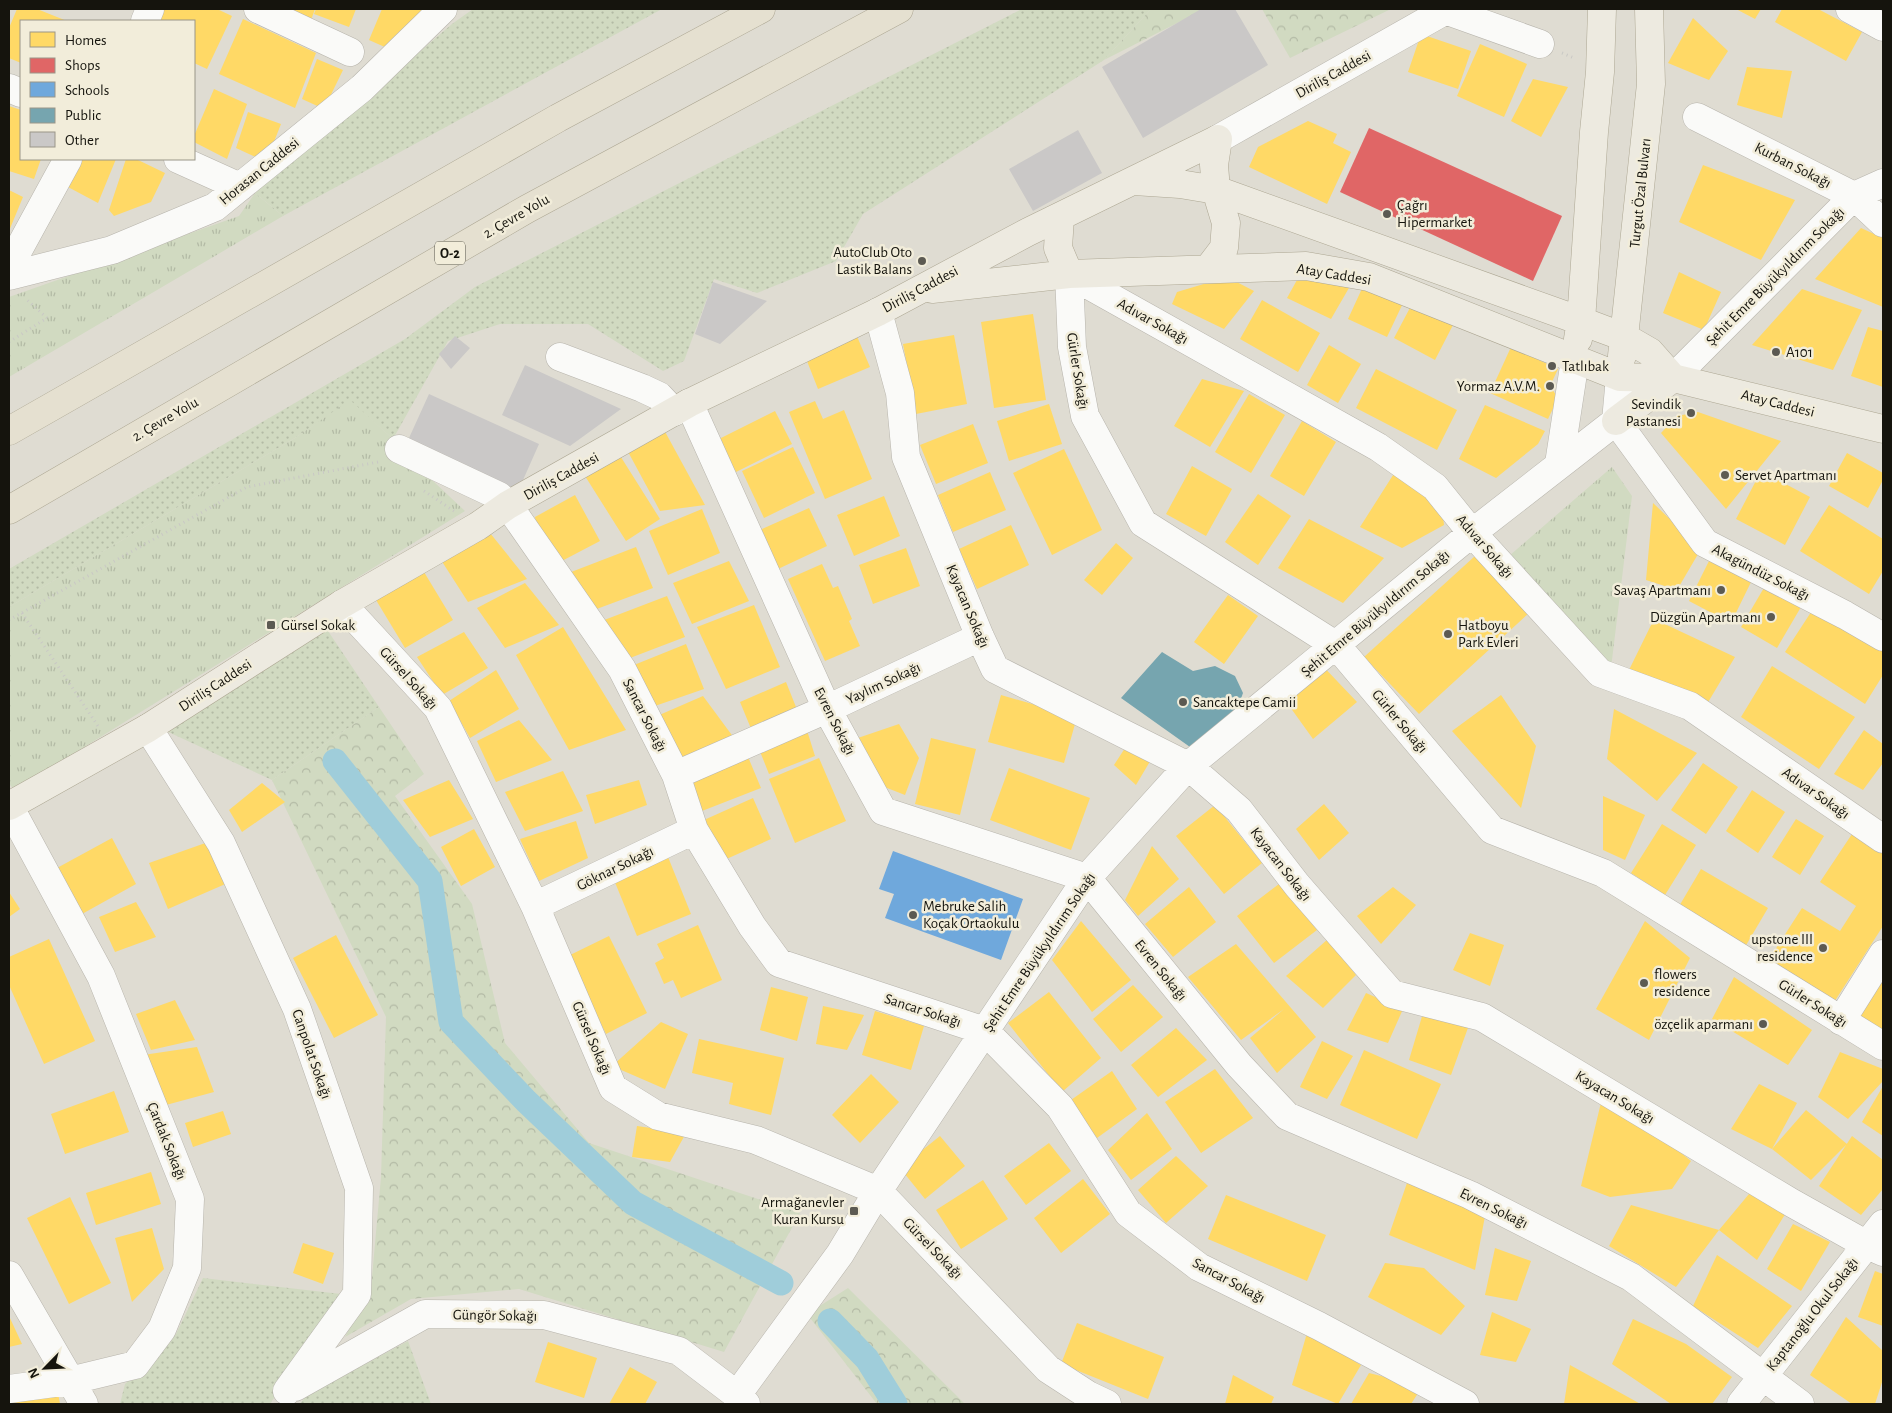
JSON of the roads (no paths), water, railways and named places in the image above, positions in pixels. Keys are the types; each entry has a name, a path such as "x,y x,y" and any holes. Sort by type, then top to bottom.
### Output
{"highway":[{"path":"9,431 558,118 760,9"},
{"name":"2. Çevre Yolu","path":"9,510 527,209 899,9"}],"main road":[{"name":"Turgut Özal Bulvarı","path":"1620,377 1651,84 1649,9"},
{"path":"1575,360 1581,321 1600,68 1602,10"},
{"path":"1208,269 1224,248 1226,222 1216,190 1214,165 1218,139"},
{"name":"Diriliş Caddesi","path":"9,806 148,728 342,604 478,526 508,505 681,408 878,312 1028,232 1218,139"},
{"path":"1133,181 1180,184 1216,190 1624,338 1650,352 1673,378 1616,421"},
{"path":"1060,217 1058,248 1069,274"},
{"name":"Atay Caddesi","path":"918,290 1069,274 1306,266 1369,277 1620,377 1673,378 1883,429"}],"street":[{"path":"258,9 350,52"},
{"name":"Horasan Caddesi","path":"15,285 112,250 215,207 362,88 443,9"},
{"path":"1850,9 1883,27"},
{"path":"1446,10 1540,44"},
{"name":"Diriliş Caddesi","path":"1218,139 1446,10"},
{"name":"Kurban Sokağı","path":"1697,116 1854,196 1883,223"},
{"path":"9,267 67,160"},
{"path":"180,160 240,187"},
{"name":"Şehit Emre Büyükyıldırım Sokağı","path":"1673,378 1854,196 1883,183"},
{"name":"Adıvar Sokağı","path":"1069,274 1378,447 1435,487 1472,533 1600,673 1690,706 1883,839"},
{"name":"Gürler Sokağı","path":"1069,274 1072,347 1085,416 1143,523 1337,646 1492,830 1603,873 1883,1046"},
{"name":"Kayacan Sokağı","path":"878,312 900,393 906,457 995,669 1188,766 1239,810 1297,885 1392,994 1482,1017 1717,1159 1878,1240"},
{"path":"560,356 642,388 681,408"},
{"path":"1559,464 1575,360"},
{"path":"1616,421 1620,377"},
{"name":"Evren Sokağı","path":"681,408 827,710 883,811 1087,878 1239,1065 1287,1116 1470,1195 1631,1277 1764,1375 1800,1404"},
{"name":"Şehit Emre Büyükyıldırım Sokağı","path":"741,1399 840,1254 878,1191 1087,878 1188,766 1337,646 1472,533 1616,421"},
{"name":"Akagündüz Sokağı","path":"1616,421 1705,543 1845,615 1883,638"},
{"name":"Sancar Sokağı","path":"389,456 499,496 508,505 622,669 676,775 694,830 752,926 779,963 985,1031 1060,1107 1128,1213 1200,1267 1319,1326 1465,1404"},
{"name":"Gürsel Sokağı","path":"342,604 438,708 535,906 613,1088 658,1116 756,1140 878,1191 1048,1369 1088,1395 1107,1404"},
{"name":"Yaylım Sokağı","path":"676,775 827,710 980,637"},
{"name":"Canpolat Sokağı","path":"148,728 221,843 297,1009 358,1188 357,1294 283,1398"},
{"name":"Çardak Sokağı","path":"9,806 101,976 190,1199 187,1268 162,1329 134,1365 69,1381 9,1389"},
{"name":"Göknar Sokağı","path":"535,906 694,830"},
{"path":"1841,1021 1883,954"},
{"name":"Kaptanoğlu Okul Sokağı","path":"1741,1404 1878,1240"},
{"path":"9,1275 84,1404"},
{"name":"Güngör Sokağı","path":"283,1398 425,1314 435,1314 544,1315 679,1351 741,1399"}],"waterway":[{"path":"335,761 430,881 451,1022 526,1101 633,1203 781,1283"},
{"path":"830,1321 867,1359 895,1404"}],"place":[{"name":"Çağrı Hipermarket","path":"1387,214"},
{"name":"AutoClub Oto Lastik Balans","path":"922,261"},
{"name":"A101","path":"1776,352"},
{"name":"Tatlıbak","path":"1552,366"},
{"name":"Yormaz A.V.M.","path":"1550,386"},
{"name":"Sevindik Pastanesi","path":"1691,413"},
{"name":"Servet Apartmanı","path":"1725,475"},
{"name":"Savaş Apartmanı","path":"1721,590"},
{"name":"Düzgün Apartmanı","path":"1771,617"},
{"name":"Gürsel Sokak","path":"271,625"},
{"name":"Hatboyu Park Evleri","path":"1448,634"},
{"name":"Sancaktepe Camii","path":"1183,702"},
{"name":"Mebruke Salih Koçak Ortaokulu","path":"913,915"},
{"name":"upstone III residence","path":"1823,948"},
{"name":"flowers residence","path":"1644,983"},
{"name":"özçelik aparmanı","path":"1763,1024"},
{"name":"Armağanevler Kuran Kursu","path":"854,1211"}]}
